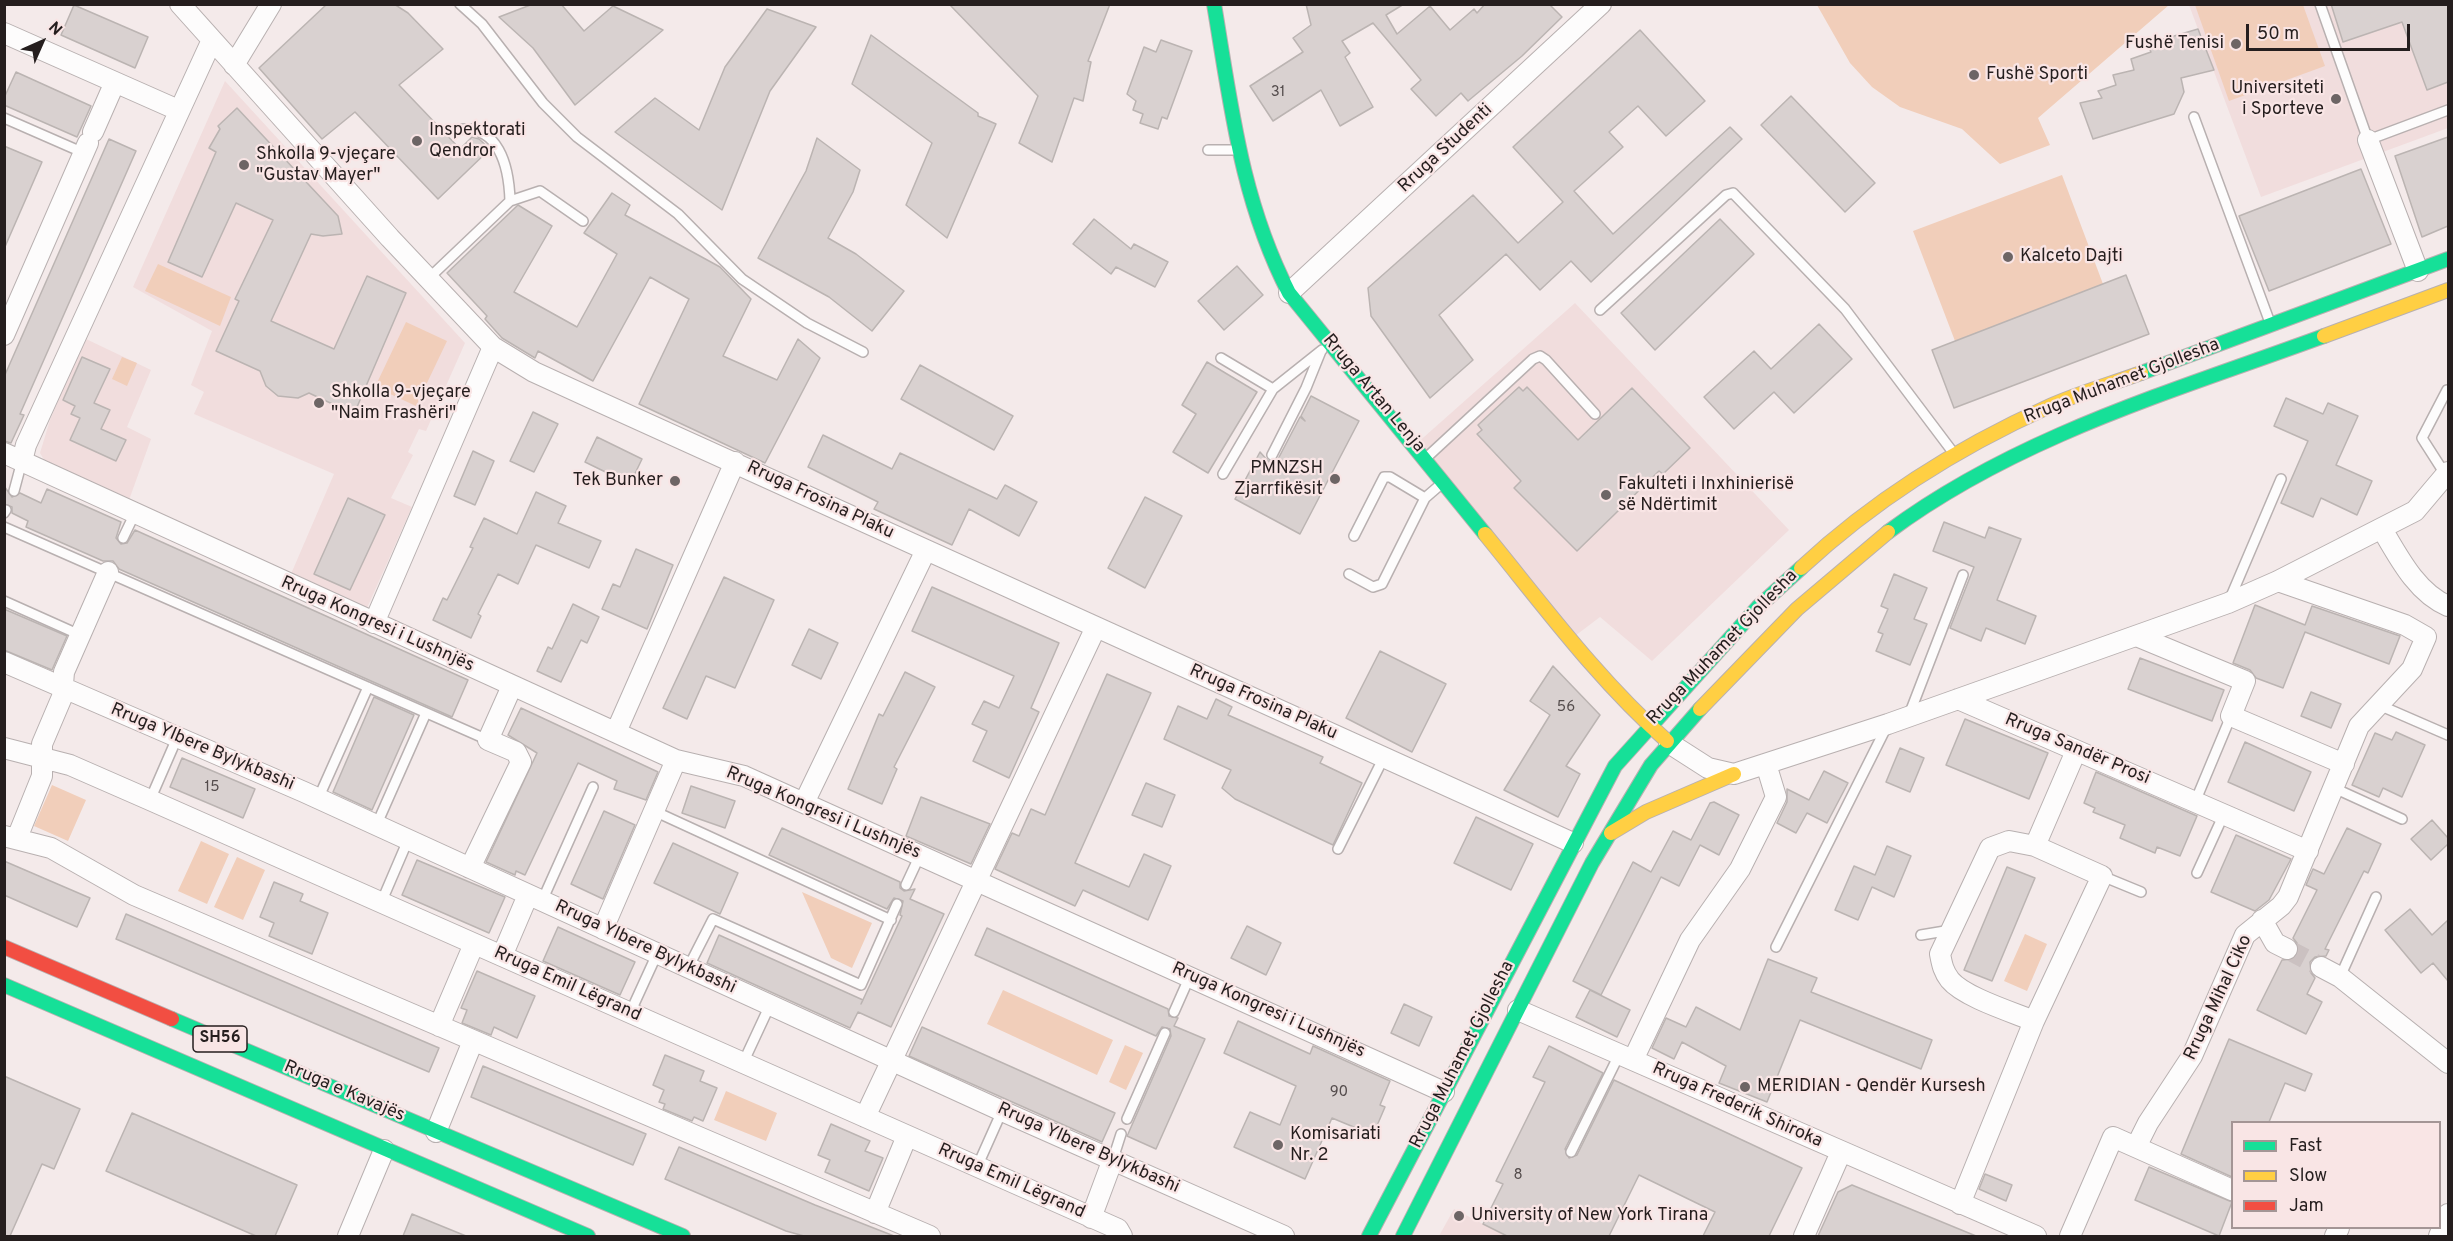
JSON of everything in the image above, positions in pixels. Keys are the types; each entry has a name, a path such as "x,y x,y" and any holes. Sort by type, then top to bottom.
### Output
{"main road":[{"name":"Rruga Artan Lenja","path":"1214,4 1238,150 1260,237 1290,293 1325,346 1426,458 1594,668 1649,726 1669,743"},
{"name":"Rruga Muhamet Gjollesha","path":"1369,1236 1573,843 1616,766 1649,726 1758,607 1807,562 1869,513 1954,455 2051,406 2448,259"},
{"name":"Rruga Muhamet Gjollesha","path":"1403,1236 1608,834 1647,772 1669,743 1750,656 1815,593 1884,533 1971,477 2061,433 2448,290"},
{"path":"1608,834 1646,812 1734,774"},
{"name":"Rruga e Kavajës","path":"4,947 683,1236"},
{"name":"Rruga e Kavajës","path":"4,985 588,1236"}],"street":[{"name":"Rruga Frosina Plaku","path":"180,4 428,279 494,347 534,372 1573,843"},
{"path":"234,65 271,4"},
{"name":"Rruga Studenti","path":"1290,293 1601,4"},
{"path":"6,38 178,110"},
{"path":"13,457 26,445 212,40"},
{"path":"4,335 115,82"},
{"path":"2368,140 2418,271"},
{"path":"374,623 494,347"},
{"name":"Rruga Kongresi i Lushnjës","path":"13,457 676,760 744,776 1444,1092"},
{"path":"616,732 735,462"},
{"name":"Rruga Sandër Prosi","path":"1734,774 1909,717 2139,637 2228,603 2278,581 2415,512 2447,473"},
{"path":"2382,529 2414,579 2435,600 2448,606"},
{"path":"804,803 926,550"},
{"path":"110,569 64,672 63,688 42,744 42,776 11,837 51,848 134,895 930,1236"},
{"name":"Rruga Mihal Ciko","path":"2136,1147 2148,1123 2193,1056 2245,935 2281,906 2288,897 2359,726 2412,669 2426,637 2405,625 2278,581"},
{"path":"865,1117 1096,627"},
{"path":"2139,637 2245,681 2230,716 2344,764"},
{"name":"Rruga Ylbere Bylykbashi","path":"4,662 318,799 891,1061 1284,1236"},
{"path":"470,868 521,762 516,752 488,740 512,686"},
{"name":"Rruga Sandër Prosi","path":"1958,699 2308,851"},
{"path":"1669,743 1708,768 1734,774"},
{"name":"Rruga Emil Lëgrand","path":"4,748 70,765 1118,1229 1122,1236"},
{"path":"2035,846 2076,751"},
{"path":"603,928 676,760"},
{"name":"Rruga Frederik Shiroka","path":"1626,1058 1690,940 1740,869 1776,797 1766,764"},
{"path":"1960,1204 2034,1022 2102,876 2035,846 2009,841 1990,848 1940,954 1942,968 1951,981 1962,989 2034,1022"},
{"path":"502,956 535,898"},
{"path":"2262,920 2275,943 2287,949"},
{"path":"439,1026 474,944"},
{"path":"2321,967 2340,977 2448,1063"},
{"name":"Rruga Frederik Shiroka","path":"1518,1010 2036,1236"},
{"path":"436,1132 473,1041"},
{"path":"875,1213 907,1136"},
{"path":"2070,1236 2113,1137 2231,1190"},
{"path":"348,1236 384,1150"},
{"name":"Rruga Frederik Shiroka","path":"1804,1236 1841,1152"},
{"path":"1091,1218 1113,1159"},
{"path":"2439,1236 2448,1214"}],"lane":[{"path":"460,4 482,24 543,103 577,137 678,214 742,279 807,322 863,352"},
{"path":"2320,4 2368,140 2448,110"},
{"path":"2194,117 2271,325"},
{"path":"4,118 88,142"},
{"path":"455,130 468,128 484,132 499,150 509,179 510,201"},
{"path":"1208,150 1238,150"},
{"path":"428,279 510,201 540,190 583,221"},
{"path":"1600,310 1726,195 1733,194 1845,309 1954,455"},
{"path":"1222,474 1273,389 1325,346"},
{"path":"1272,454 1325,346"},
{"path":"1426,458 1533,359 1540,357 1546,360 1595,414"},
{"path":"1221,358 1273,389"},
{"name":"Rruga Sandër Prosi","path":"2447,390 2422,438 2447,473"},
{"path":"13,457 14,491"},
{"path":"1354,536 1384,477 1390,477 1425,498"},
{"path":"2228,603 2282,478"},
{"path":"1349,574 1373,587 1382,584 1425,498 1444,481"},
{"path":"123,538 135,513"},
{"path":"4,527 110,569 488,740"},
{"path":"1909,717 1963,574"},
{"path":"4,601 80,634"},
{"path":"318,799 368,687"},
{"path":"2379,705 2448,735"},
{"path":"376,826 426,713"},
{"path":"2195,802 2230,716"},
{"path":"1776,947 1888,724"},
{"path":"150,800 177,738"},
{"path":"1338,849 1384,757"},
{"path":"535,898 593,787"},
{"path":"2334,788 2402,819"},
{"path":"654,811 891,920"},
{"path":"2197,873 2224,814"},
{"path":"381,903 408,840"},
{"path":"906,885 920,855"},
{"path":"2102,876 2141,892"},
{"path":"2340,977 2376,897"},
{"path":"688,968 713,919 861,985 897,904"},
{"path":"1921,935 1951,930"},
{"path":"630,1013 657,954"},
{"path":"1174,1012 1190,976"},
{"path":"743,1063 770,1005"},
{"path":"1127,1119 1165,1033"},
{"name":"Rruga Frederik Shiroka","path":"1571,1152 1626,1058"},
{"path":"977,1167 1002,1111"},
{"path":"1113,1159 1121,1134"}],"shaded area":[{"name":"Fushë Sporti","path":"1817,5 2169,5 2038,118 2050,145 2000,164 1962,129 1900,107 1872,87 1850,63"},
{"name":"Universiteti i Sporteve","path":"2189,5 2448,5 2448,128 2261,197"},
{"path":"2195,5 2303,5 2325,66 2229,101"},
{"path":"225,81 465,343 426,431 419,429 408,452 413,455 391,498 412,507 367,608 291,574 334,474 194,414 204,392 191,385 212,331 133,287"},
{"name":"Kalceto Dajti","path":"2062,175 2103,284 1955,341 1913,231"},
{"path":"158,264 231,297 220,326 145,291"},
{"name":"Fakulteti i Inxhinierisë së Ndërtimit","path":"1575,303 1789,530 1652,661 1600,617 1571,639 1415,445"},
{"path":"406,322 447,341 416,406 375,387"},
{"path":"84,338 151,370 127,427 151,439 129,500 46,463 40,453 50,420"},
{"path":"122,357 137,363 127,386 112,379"},
{"path":"52,785 86,800 68,841 34,826"},
{"path":"201,841 229,854 207,904 178,891"},
{"path":"237,857 265,870 243,920 214,907"},
{"path":"802,892 872,923 852,968 831,958"},
{"path":"2025,934 2047,944 2027,991 2004,981"},
{"path":"1003,990 1113,1040 1097,1075 987,1024"},
{"path":"1125,1045 1143,1053 1126,1090 1109,1082"},
{"path":"726,1091 777,1113 766,1141 714,1120"},
{"name":"University of New York Tirana","path":"1454,1209 1483,1224 1507,1236 1439,1236"}],"building":[{"path":"327,4 394,4 408,13 443,49 399,85 460,149 472,137 479,139 490,149 438,199 355,112 322,139 259,68"},
{"path":"533,4 561,4 584,31 613,6 663,30 575,105 533,48 499,17"},
{"path":"949,4 1110,4 1088,61 1091,62 1083,101 1074,98 1052,162 1019,143 1038,96"},
{"path":"1306,4 1404,4 1386,15 1397,34 1430,6 1450,30 1474,9 1477,13 1485,4 1549,4 1562,17 1522,56 1468,101 1461,93 1436,116 1411,89 1421,80 1373,23 1342,41 1350,53 1345,57 1373,107 1340,126 1321,90 1273,121 1250,86 1303,52 1293,38 1311,25"},
{"path":"2331,4 2448,4 2448,82 2427,90 2402,22 2343,42"},
{"path":"74,5 148,37 135,68 61,35"},
{"path":"767,9 816,27 770,91 722,210 615,132 655,98 699,130 725,67"},
{"path":"2198,29 2214,70 2181,78 2184,92 2174,114 2093,139 2080,103 2102,98 2098,91 2116,85 2113,75 2134,70 2131,59 2151,52 2147,44"},
{"path":"1640,30 1705,101 1666,136 1638,106 1609,132 1623,147 1574,191 1613,234 1730,127 1742,139 1591,282 1571,261 1540,290 1506,254 1439,315 1473,360 1430,398 1371,316 1368,288 1473,195 1518,243 1563,202 1513,147"},
{"path":"871,35 978,113 978,116 996,124 947,238 906,205 932,143 852,84"},
{"path":"1161,40 1192,51 1167,119 1162,117 1158,129 1140,123 1143,114 1133,110 1136,101 1127,94 1144,47 1156,52"},
{"path":"16,72 91,106 77,137 4,105 4,98"},
{"path":"1791,96 1875,183 1845,212 1761,125"},
{"path":"237,108 338,216 342,234 323,236 311,234 271,321 334,349 367,276 406,293 354,414 309,393 298,398 278,396 266,386 260,371 216,351 239,301 235,299 273,220 236,203 202,277 168,262 216,152 209,148 220,129 218,126"},
{"path":"2448,137 2448,226 2422,237 2395,156"},
{"path":"817,138 860,170 853,192 828,238 856,254 904,291 872,331 829,297 758,258 806,171"},
{"path":"109,139 136,151 20,414 24,415 11,443 4,441 4,377"},
{"path":"4,146 42,162 4,249"},
{"path":"2361,169 2391,244 2269,291 2239,216"},
{"path":"612,193 630,205 625,215 720,267 751,299 723,356 777,380 798,339 820,358 765,463 639,404 689,299 650,277 593,381 538,351 535,358 502,338 485,319 487,316 447,273 518,205 552,226 514,292 577,327 617,254 584,233"},
{"path":"1094,219 1131,249 1134,244 1168,262 1155,287 1116,267 1111,274 1073,244"},
{"path":"1720,219 1754,254 1655,350 1621,313"},
{"path":"1237,266 1263,295 1224,330 1198,301"},
{"path":"2126,275 2149,334 1954,408 1932,350"},
{"path":"1819,324 1852,359 1794,413 1774,392 1734,429 1704,397 1754,351 1771,369"},
{"path":"82,357 110,369 94,403 110,410 101,429 126,440 116,461 70,440 80,418 71,414 75,406 63,400"},
{"path":"1207,362 1257,392 1208,473 1173,452 1196,414 1182,405"},
{"path":"920,365 1013,416 994,450 901,399"},
{"path":"1519,387 1523,391 1527,387 1578,440 1632,388 1690,448 1663,474 1659,471 1577,551 1514,488 1521,481 1477,434 1482,430 1478,425"},
{"path":"1311,396 1359,421 1300,534 1235,499 1260,452 1268,461 1277,461 1300,417 1305,421 1301,416"},
{"path":"2286,398 2323,414 2328,403 2358,416 2336,465 2372,481 2357,515 2321,498 2313,517 2281,503 2308,441 2274,426"},
{"path":"533,412 558,424 534,472 510,461"},
{"path":"823,435 892,469 900,453 997,499 1005,485 1037,502 1019,536 969,509 952,545 874,509 878,502 808,467"},
{"path":"597,437 642,459 630,484 585,462"},
{"path":"473,451 494,461 475,505 454,496"},
{"path":"4,486 12,497 20,493 41,503 47,489 121,522 116,538 121,544 127,543 135,530 468,680 452,717 119,569 113,561 103,561 26,527 28,521 12,513 12,507 4,504"},
{"path":"536,492 566,506 558,523 601,541 589,568 536,545 518,584 498,574 478,614 481,616 471,638 433,620 443,598 447,600 473,548 470,547 484,518 517,534"},
{"path":"1145,497 1182,516 1145,588 1108,568"},
{"path":"348,498 385,515 350,590 314,574"},
{"path":"1944,522 1985,538 1989,527 2021,539 1997,600 2036,616 2025,644 1986,628 1981,641 1950,628 1974,567 1933,551"},
{"path":"636,549 673,565 647,629 602,609 613,584 620,587"},
{"path":"1894,574 1927,588 1914,619 1927,624 1910,665 1876,651 1883,634 1878,632 1888,609 1881,606"},
{"path":"724,577 774,600 735,688 706,676 687,719 663,708"},
{"path":"932,587 1059,643 1031,708 1039,712 1009,778 973,761 987,731 972,724 984,701 999,708 1014,676 912,631"},
{"path":"573,604 599,617 587,643 581,640 561,682 537,671 548,647 552,649"},
{"path":"2255,605 2305,625 2312,606 2400,636 2389,664 2305,632 2283,688 2256,678 2250,670 2233,663"},
{"path":"4,609 67,636 52,670 4,650"},
{"path":"809,629 838,643 821,679 792,665"},
{"path":"1380,651 1446,684 1412,752 1346,718"},
{"path":"2140,658 2224,690 2212,721 2128,689"},
{"path":"1553,666 1600,715 1566,766 1580,774 1558,817 1504,790 1550,715 1530,701"},
{"path":"905,672 935,687 894,767 897,769 882,804 848,789 879,714 883,716"},
{"path":"1107,674 1151,693 1075,863 1129,887 1144,854 1171,866 1148,920 1083,890 1075,906 995,869 1012,833 1019,836 1031,809 1045,815"},
{"path":"2311,692 2341,704 2331,728 2301,716"},
{"path":"374,697 414,715 372,810 333,792"},
{"path":"1216,699 1232,707 1228,715 1323,757 1320,763 1362,783 1333,845 1235,799 1222,788 1231,770 1164,739 1178,706 1207,719"},
{"path":"521,708 658,772 646,800 614,789 617,781 578,763 525,875 516,871 515,875 486,862 537,753 508,735"},
{"path":"1965,719 2048,753 2029,799 1946,765"},
{"path":"2396,732 2425,745 2402,797 2383,788 2379,797 2352,785 2375,733 2392,740"},
{"path":"2245,742 2311,772 2294,811 2228,782"},
{"path":"1900,748 1924,758 1910,792 1886,782"},
{"path":"182,758 255,789 243,818 170,787"},
{"path":"1824,771 1848,783 1827,823 1807,813 1796,833 1777,823 1787,802 1787,789 1809,800"},
{"path":"2096,772 2197,816 2180,856 2157,847 2155,853 2120,838 2125,825 2093,812 2095,808 2084,803"},
{"path":"1146,783 1175,795 1162,827 1132,815"},
{"path":"691,786 735,801 725,828 682,813"},
{"path":"921,797 990,824 971,864 906,836"},
{"path":"1714,802 1739,815 1719,855 1700,845 1679,886 1661,877 1601,995 1573,981 1633,862 1651,872 1673,831 1691,840 1710,803"},
{"path":"604,811 635,825 603,899 571,884"},
{"path":"1476,817 1533,844 1511,890 1454,863"},
{"path":"2432,820 2448,838 2448,844 2431,860 2411,839"},
{"path":"782,828 900,882 900,888 904,891 915,889 910,899 944,914 891,1027 858,1012 850,1028 707,963 719,935 863,1000 902,916 900,915 903,901 894,898 887,909 769,855"},
{"path":"2347,828 2381,844 2368,873 2364,871 2325,949 2329,950 2326,956 2315,957 2310,962 2311,973 2315,978 2307,994 2322,1002 2306,1034 2257,1010 2282,960 2293,959 2298,954 2297,943 2293,938 2317,890 2306,885 2313,869 2324,874"},
{"path":"2236,835 2291,859 2269,900 2255,911 2211,892"},
{"path":"673,843 738,873 720,914 654,883"},
{"path":"1887,846 1911,856 1894,897 1872,887 1858,920 1835,910 1854,866 1875,875"},
{"path":"417,860 505,897 489,933 402,895"},
{"path":"4,861 90,898 77,927 4,895"},
{"path":"2007,867 2035,878 1992,981 1964,970"},
{"path":"274,882 303,894 300,901 328,913 312,954 269,936 274,923 260,917"},
{"path":"2410,909 2432,935 2448,920 2448,981 2433,963 2421,973 2385,930"},
{"path":"126,914 439,1048 429,1072 116,939"},
{"path":"1247,926 1281,943 1266,975 1231,958"},
{"path":"558,927 635,962 620,995 543,961"},
{"path":"987,928 1168,1009 1169,1016 1178,1018 1174,1026 1205,1039 1156,1149 1127,1136 1171,1036 1170,1029 1162,1027 1156,1036 975,955"},
{"path":"1768,959 1817,978 1811,992 1932,1040 1921,1069 1800,1020 1767,1102 1719,1083 1726,1066 1682,1042 1674,1059 1652,1048 1666,1018 1686,1027 1696,1007 1740,1030"},
{"path":"477,971 535,996 517,1038 494,1027 491,1035 462,1023 467,1010 461,1008"},
{"path":"1590,990 1630,1010 1617,1037 1576,1017"},
{"path":"1404,1004 1432,1017 1419,1046 1391,1033"},
{"path":"1238,1021 1310,1054 1313,1046 1390,1081 1380,1105 1385,1107 1373,1135 1332,1118 1305,1179 1234,1147 1250,1112 1280,1125 1296,1086 1224,1053"},
{"path":"922,1027 1115,1113 1102,1142 909,1056"},
{"path":"2229,1039 2312,1074 2305,1091 2285,1083 2269,1121 2231,1121 2231,1177 2181,1154"},
{"path":"1549,1046 1603,1073 1565,1149 1569,1158 1577,1155 1614,1080 1802,1168 1769,1236 1703,1236 1715,1212 1639,1175 1609,1236 1507,1236 1483,1224 1503,1184 1496,1181 1545,1082 1533,1077"},
{"path":"665,1055 704,1071 700,1081 717,1088 703,1121 694,1117 692,1121 663,1109 665,1104 659,1102 664,1090 653,1085"},
{"path":"483,1066 646,1134 633,1165 471,1097"},
{"path":"4,1076 80,1109 54,1169 42,1164 10,1236 4,1236"},
{"path":"132,1113 297,1185 275,1236 256,1236 106,1171"},
{"path":"831,1124 870,1141 865,1151 883,1158 869,1191 825,1172 830,1160 818,1155"},
{"path":"679,1147 894,1236 804,1236 786,1231 665,1179"},
{"path":"2149,1167 2231,1202 2231,1205 2219,1236 2135,1200"},
{"path":"1985,1174 2012,1185 2006,1201 1979,1189"},
{"path":"1852,1185 1976,1236 1818,1236 1838,1192"},
{"path":"412,1214 466,1236 403,1236"}],"tunnel":[{"path":"2287,949 2321,967"}],"traffic: fast":[{"path":"1214,4 1240,152 1249,187 1259,223 1289,293 1485,534"},
{"path":"2141,373 2448,259"},
{"path":"1888,532 1938,498 2043,442 2154,397 2324,336"},
{"path":"1369,1236 1615,766 1758,607 1801,568"},
{"path":"1403,1236 1592,863 1651,765 1700,709"},
{"path":"4,985 588,1236"},
{"path":"172,1019 683,1236"}],"traffic: slow":[{"path":"2324,336 2448,290"},
{"path":"1801,568 1858,520 1951,457 2050,406 2141,373"},
{"path":"1700,709 1797,609 1888,532"},
{"path":"1485,534 1594,667 1667,741"},
{"path":"1611,833 1646,812 1734,774"}],"traffic: jam":[{"path":"4,947 172,1019"}],"place":[{"name":"Fushë Tenisi","path":"2236,44"},
{"name":"Fushë Sporti","path":"1974,75"},
{"name":"Universiteti i Sporteve","path":"2336,99"},
{"name":"Inspektorati Qendror","path":"417,141"},
{"name":"Shkolla 9-vjeçare \"Gustav Mayer\"","path":"244,165"},
{"name":"Kalceto Dajti","path":"2008,257"},
{"name":"Shkolla 9-vjeçare \"Naim Frashëri\"","path":"319,403"},
{"name":"PMNZSH Zjarrfikësit","path":"1335,479"},
{"name":"Tek Bunker","path":"675,481"},
{"name":"Fakulteti i Inxhinierisë së Ndërtimit","path":"1606,495"},
{"name":"MERIDIAN - Qendër Kursesh","path":"1745,1087"},
{"name":"Komisariati Nr. 2","path":"1278,1145"},
{"name":"University of New York Tirana","path":"1459,1216"}]}
